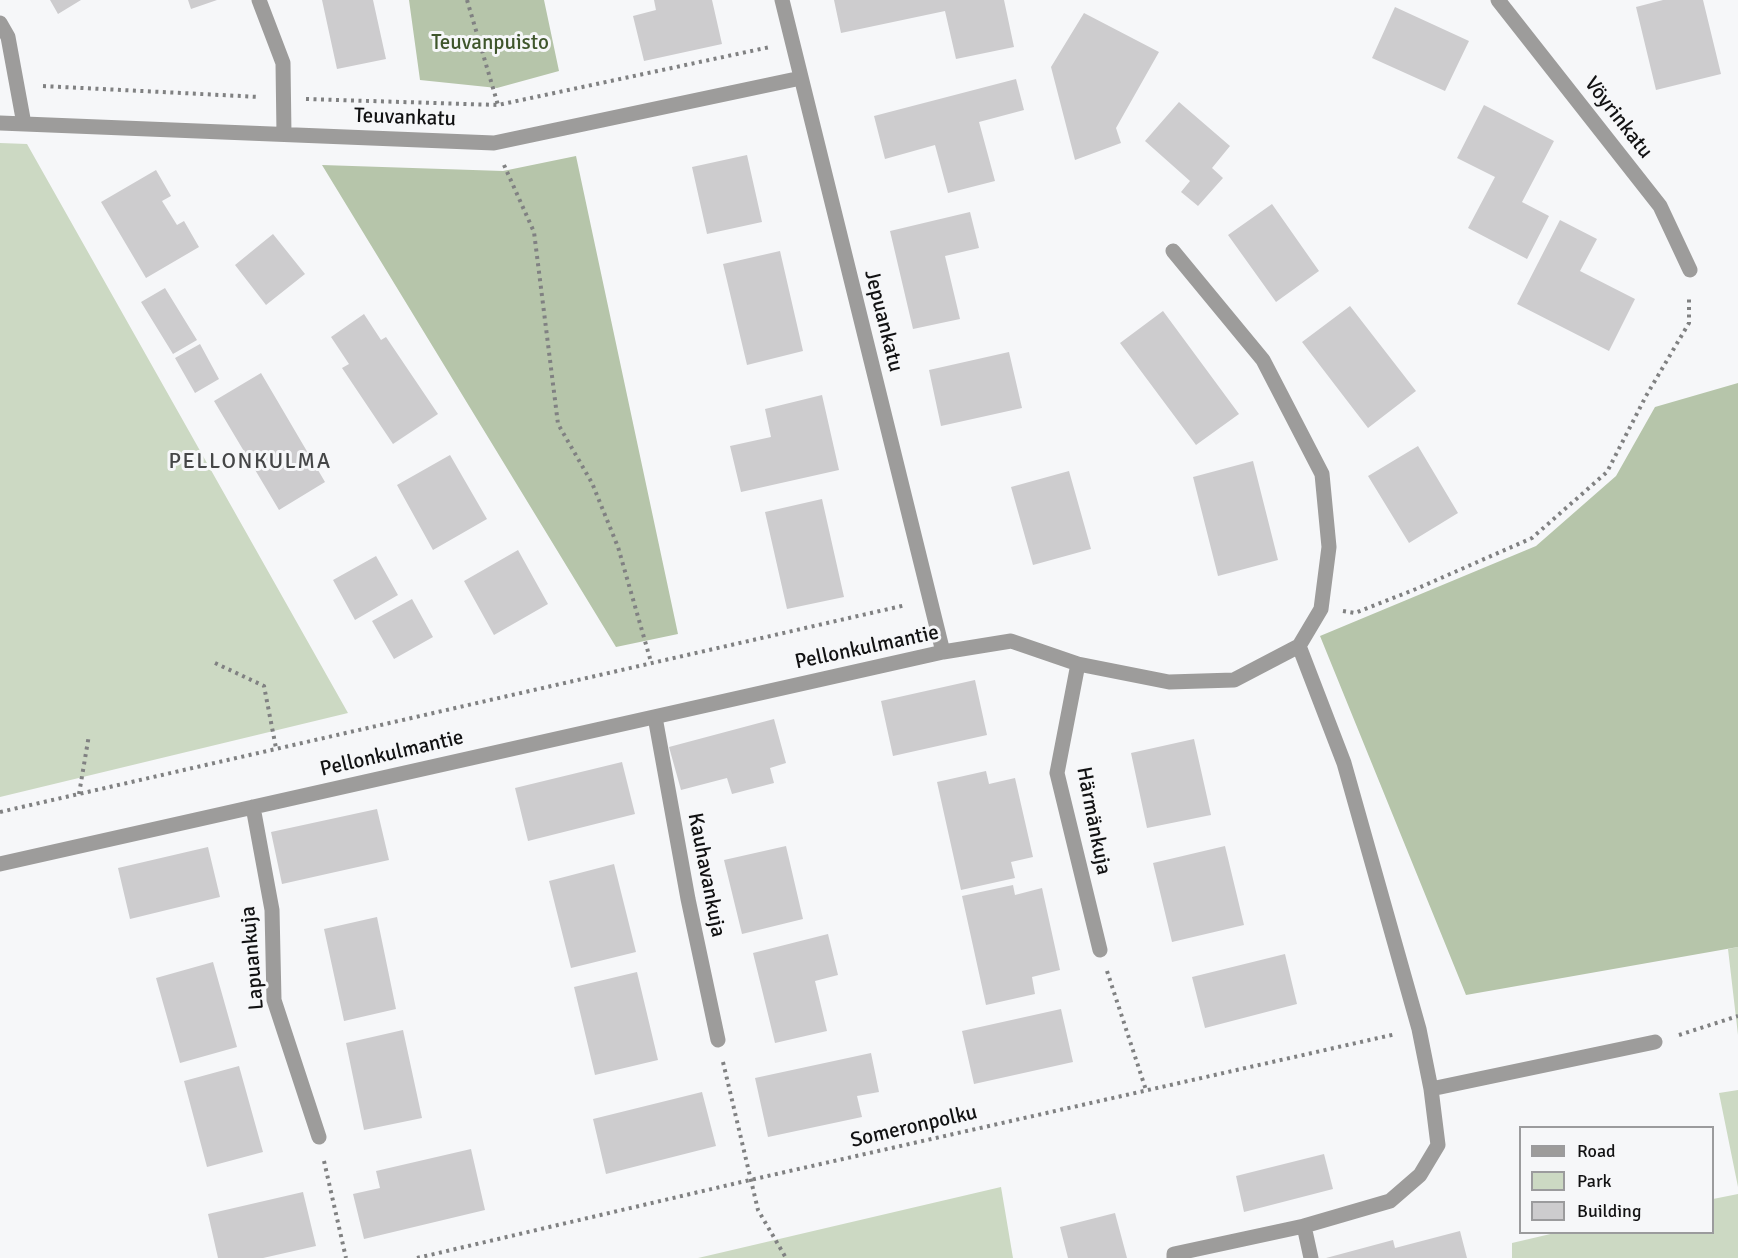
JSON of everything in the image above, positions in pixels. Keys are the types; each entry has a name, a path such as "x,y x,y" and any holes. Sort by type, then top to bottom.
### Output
{"street":[{"path":"259,0 283,63 284,134"},
{"name":"Jepuankatu","path":"782,0 943,652"},
{"name":"Vöyrinkatu","path":"1498,0 1660,206 1690,270"},
{"path":"0,23 8,37 24,124"},
{"name":"Teuvankatu","path":"0,123 494,143 801,78"},
{"path":"1173,251 1263,360 1322,474 1329,547 1321,609 1299,646 1344,763 1419,1029 1431,1089 1438,1145 1420,1175 1390,1201 1304,1226 1174,1254 1174,1258"},
{"name":"Pellonkulmantie","path":"0,864 943,652 1011,641 1078,663 1169,682 1234,680 1299,646"},
{"name":"Härmänkuja","path":"1078,663 1057,773 1100,950"},
{"name":"Kauhavankuja","path":"655,717 688,899 718,1040"},
{"name":"Lapuankuja","path":"253,807 272,910 274,1000 318,1137"},
{"path":"1431,1089 1656,1042"},
{"path":"1304,1226 1311,1258"}],"path":[{"path":"467,0 498,105"},
{"path":"17,85 284,99 498,105 793,42"},
{"path":"494,143 534,232 558,424 592,483 618,548 651,663"},
{"path":"1321,609 1355,613 1532,538 1607,472 1689,323 1690,270"},
{"path":"0,812 930,599"},
{"path":"215,663 264,686 276,748"},
{"path":"79,794 88,735"},
{"path":"1100,950 1146,1090"},
{"path":"1656,1042 1738,1016"},
{"name":"Someronpolku","path":"417,1258 750,1180 1419,1029"},
{"path":"718,1040 758,1210 786,1258"},
{"path":"318,1137 346,1258"}],"green space":[{"name":"Teuvanpuisto","path":"409,0 544,0 559,71 497,88 420,80"},
{"path":"0,143 27,144 348,713 0,797"},
{"path":"576,156 678,634 616,647 322,165 503,171"},
{"path":"1738,383 1738,947 1466,995 1320,636 1536,546 1616,476 1655,407"},
{"path":"1738,947 1738,1035 1728,949"},
{"path":"1738,1090 1738,1187 1719,1093"},
{"path":"1001,1187 1013,1258 698,1258"},
{"path":"1738,1194 1738,1258 1512,1258 1512,1243 1550,1234 1714,1234 1714,1199"}],"building":[{"path":"50,0 81,0 58,14"},
{"path":"188,0 217,0 191,9"},
{"path":"322,0 373,0 386,59 337,69"},
{"path":"654,0 712,0 722,44 644,61 633,16 656,10"},
{"path":"834,0 1004,0 1014,47 956,59 945,11 841,33"},
{"path":"1663,0 1703,0 1721,74 1656,90 1636,7"},
{"path":"1395,7 1469,41 1445,91 1372,58"},
{"path":"1084,13 1159,52 1116,128 1121,143 1075,160 1051,67"},
{"path":"1016,79 1024,110 979,122 995,181 948,193 935,145 885,159 874,116"},
{"path":"1179,102 1230,146 1212,168 1223,178 1198,206 1181,192 1190,181 1145,141"},
{"path":"1484,105 1554,141 1522,202 1549,216 1527,259 1468,228 1495,177 1457,158"},
{"path":"747,155 762,222 707,234 692,167"},
{"path":"156,170 171,196 162,201 177,225 184,221 199,247 146,278 101,202"},
{"path":"1272,204 1319,271 1276,302 1228,235"},
{"path":"970,212 979,248 945,256 960,319 913,329 890,231"},
{"path":"1560,220 1597,239 1580,271 1635,299 1609,351 1517,304"},
{"path":"273,234 305,274 266,305 235,265"},
{"path":"780,251 803,351 747,365 723,264"},
{"path":"165,288 197,340 173,354 141,302"},
{"path":"1350,306 1416,391 1368,428 1302,342"},
{"path":"1163,311 1239,414 1196,445 1120,343"},
{"path":"364,314 381,340 386,337 438,414 393,444 342,368 349,364 331,337"},
{"path":"200,344 219,379 195,393 175,358"},
{"path":"1009,352 1022,408 941,426 929,370"},
{"path":"261,373 325,482 279,510 214,401"},
{"path":"822,395 839,470 741,492 730,446 771,437 765,409"},
{"path":"1418,446 1458,513 1409,543 1368,476"},
{"path":"450,455 487,519 433,550 397,485"},
{"path":"1253,461 1278,560 1218,576 1193,477"},
{"path":"1069,471 1091,549 1033,565 1011,487"},
{"path":"822,499 844,597 787,609 765,512"},
{"path":"518,550 548,604 494,635 464,581"},
{"path":"376,556 398,595 355,620 333,580"},
{"path":"412,599 433,637 394,659 372,621"},
{"path":"975,680 987,735 893,756 881,701"},
{"path":"774,719 786,763 770,768 774,783 732,794 727,778 681,790 669,747"},
{"path":"1194,739 1211,815 1147,828 1131,753"},
{"path":"622,762 635,814 528,841 515,788"},
{"path":"986,771 989,784 1015,778 1033,857 1011,862 1015,878 961,890 937,782"},
{"path":"377,809 389,860 282,884 271,832"},
{"path":"786,846 803,919 742,934 724,860"},
{"path":"1225,846 1244,925 1172,942 1153,863"},
{"path":"208,847 220,897 130,919 118,868"},
{"path":"614,864 636,952 571,968 549,881"},
{"path":"1013,885 1015,895 1042,888 1060,970 1032,977 1035,994 986,1005 962,896"},
{"path":"377,917 396,1009 344,1021 324,929"},
{"path":"828,934 838,975 815,981 827,1031 775,1043 753,953"},
{"path":"1285,954 1297,1004 1205,1028 1192,977"},
{"path":"213,962 237,1047 180,1063 156,978"},
{"path":"637,972 658,1060 595,1075 574,987"},
{"path":"1061,1009 1073,1062 974,1084 962,1031"},
{"path":"403,1030 422,1118 364,1130 346,1043"},
{"path":"871,1053 879,1092 857,1096 862,1117 768,1137 755,1078"},
{"path":"239,1066 263,1152 207,1167 184,1081"},
{"path":"702,1092 716,1146 606,1174 593,1119"},
{"path":"471,1149 485,1210 364,1239 353,1194 380,1188 376,1171"},
{"path":"1324,1154 1333,1189 1244,1212 1236,1176"},
{"path":"303,1192 316,1246 263,1258 218,1258 208,1214"},
{"path":"1115,1213 1127,1258 1068,1258 1060,1227"},
{"path":"1460,1231 1467,1258 1326,1258 1393,1240 1395,1248"}],"district":[{"name":"PELLONKULMA","path":"250,462"}]}
